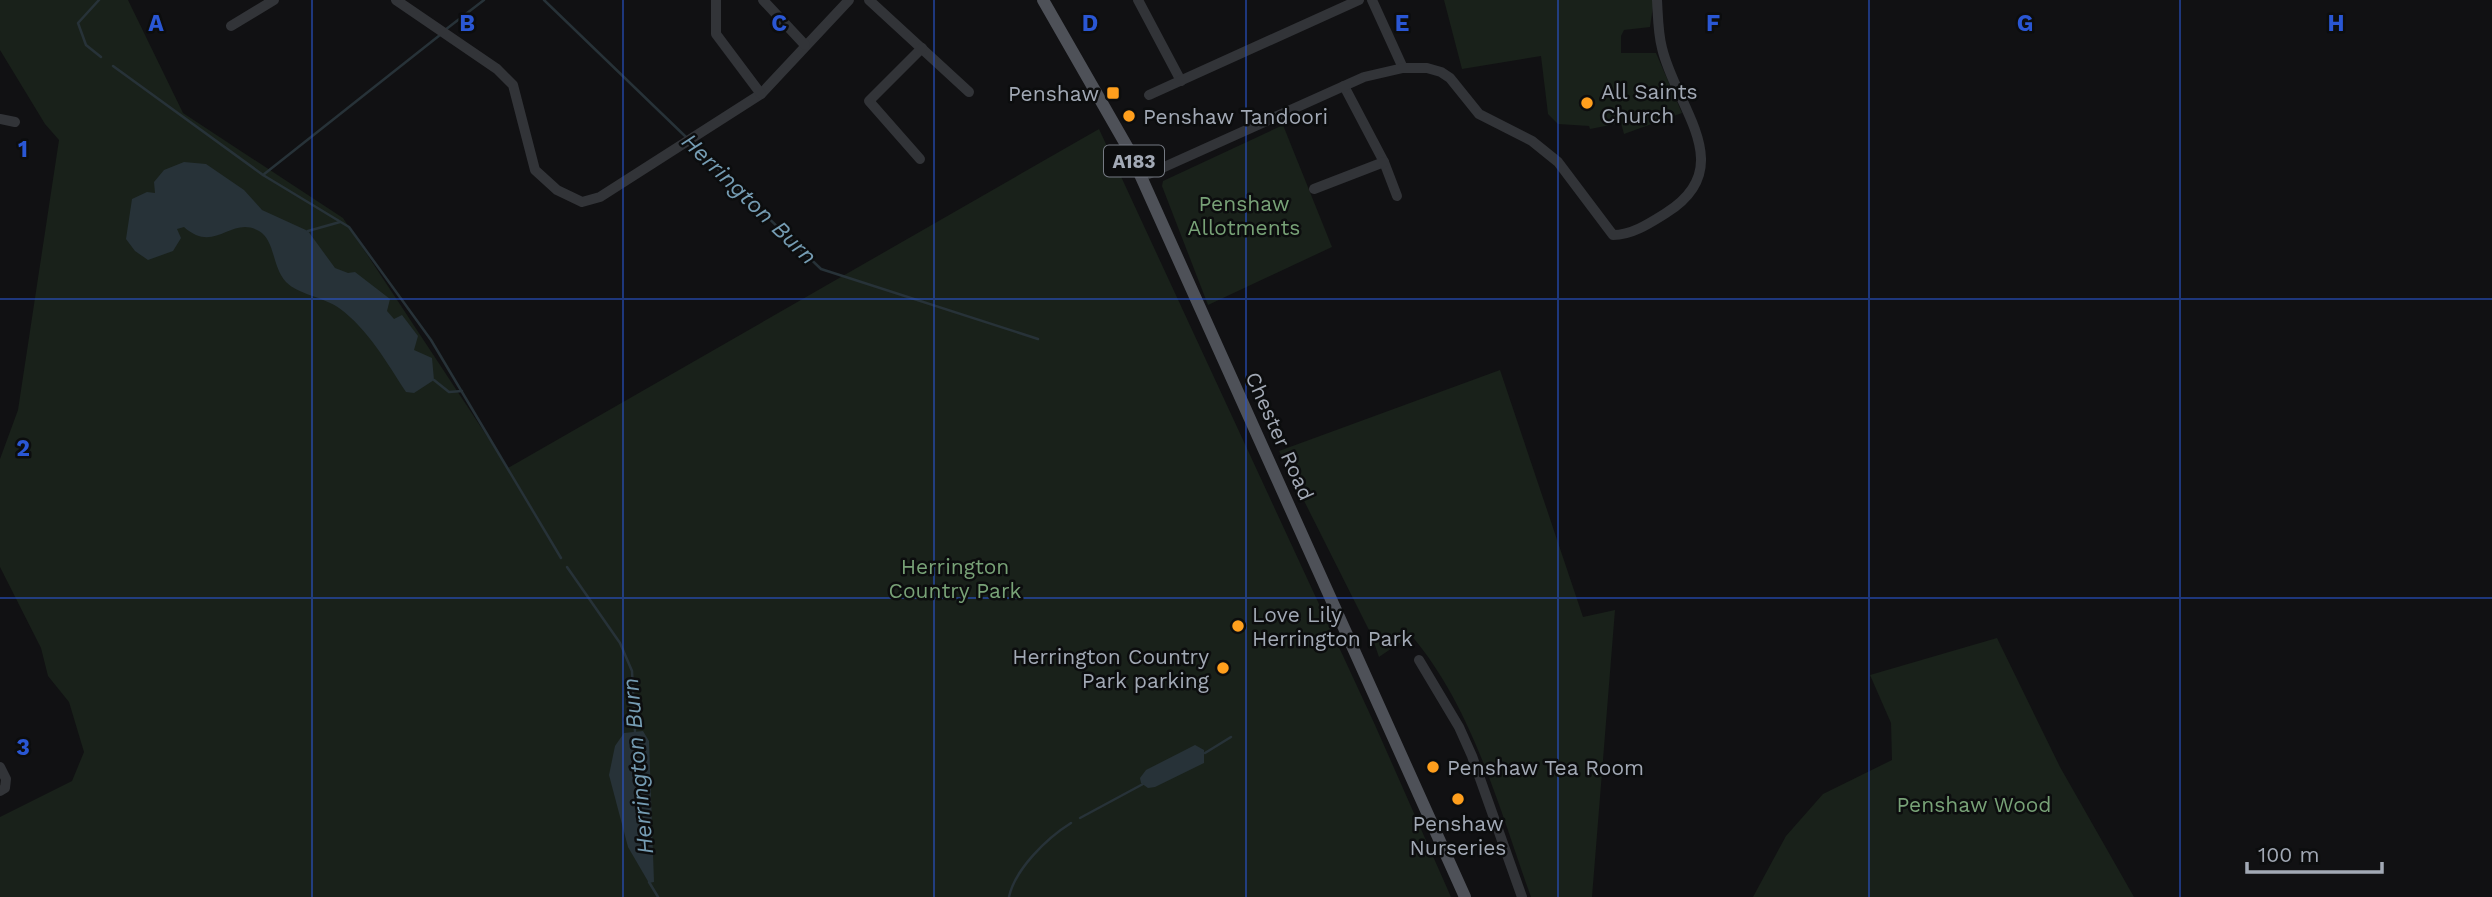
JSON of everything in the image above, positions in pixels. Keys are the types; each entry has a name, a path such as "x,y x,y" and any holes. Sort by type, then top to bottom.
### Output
{"main road":[{"name":"Chester Road","path":"1043,0 1142,177 1465,897"}],"street":[{"path":"231,26 274,0"},
{"path":"396,0 497,69 513,85 535,170 557,190 582,202 600,197 761,94 849,0"},
{"path":"716,0 716,34 761,94"},
{"path":"763,0 805,45"},
{"path":"869,0 969,92"},
{"path":"1138,0 1181,80"},
{"path":"1149,95 1359,0"},
{"path":"1372,0 1403,68"},
{"path":"1142,177 1344,86 1403,68 1427,68 1450,78 1479,114 1543,149 1584,193 1608,231 1621,235 1646,226 1678,206 1691,196 1700,176 1697,132 1662,49 1657,0"},
{"path":"920,159 869,101 922,48"},
{"path":"1344,86 1384,162 1397,196"},
{"path":"0,119 15,122"},
{"path":"1314,189 1384,162"},
{"path":"1419,660 1459,727 1482,781 1522,897"},
{"path":"0,767 6,779 5,788 0,791"}],"green space":[{"name":"Herrington Country Park","path":"0,0 128,0 183,113 343,218 508,468 1099,129 1375,725 1451,897 0,897 0,817 72,781 84,752 69,702 48,676 41,648 0,567 0,459 18,410 59,140 45,124 0,50"},
{"path":"1444,0 1654,0 1650,27 1624,30 1621,36 1621,53 1656,53 1682,113 1624,134 1621,123 1590,129 1589,126 1558,124 1548,114 1541,56 1462,69"},
{"name":"Penshaw Allotments","path":"1283,125 1332,247 1208,305 1162,186 1163,181"},
{"path":"1500,370 1583,617 1615,610 1592,897 1531,897 1482,760 1451,694 1411,635 1379,657 1371,634 1279,451"},
{"name":"Penshaw Wood","path":"1997,638 2060,767 2134,897 1753,897 1786,836 1823,794 1892,760 1891,723 1870,675"}],"water":[{"path":"184,162 206,164 244,190 262,210 308,231 335,268 348,273 355,272 390,299 387,311 394,319 402,315 418,336 414,350 432,358 434,380 414,393 406,392 376,347 349,316 333,304 298,290 286,282 281,276 268,241 259,231 249,227 240,228 205,237 195,235 184,227 177,229 181,238 173,251 148,260 135,251 126,239 132,199 147,192 155,193 154,182 164,170"},
{"path":"643,731 649,741 654,882 649,883 628,847 609,775 615,746 624,733"},
{"path":"1195,745 1204,750 1204,763 1155,787 1148,788 1141,783 1140,778 1146,770"}],"waterway":[{"name":"Herrington Burn","path":"99,0 78,23 86,45 101,57"},
{"name":"Herrington Burn","path":"445,30 484,0"},
{"name":"Herrington Burn","path":"544,0 686,137"},
{"name":"Herrington Burn","path":"113,66 263,175 440,35"},
{"name":"Herrington Burn","path":"690,142 821,269 1038,339"},
{"name":"Herrington Burn","path":"263,175 349,227 431,340 561,558"},
{"path":"308,231 340,222"},
{"path":"434,380 449,392 462,391"},
{"name":"Herrington Burn","path":"567,567 620,643 632,671 635,732"},
{"path":"1205,753 1231,737"},
{"path":"1080,818 1143,784"},
{"path":"1009,897 1012,886 1033,855 1071,823"},
{"name":"Herrington Burn","path":"649,882 658,897"}],"place":[{"name":"Penshaw","path":"1113,93"},
{"name":"All Saints Church","path":"1587,103"},
{"name":"Penshaw Tandoori","path":"1129,116"},
{"name":"Love Lily Herrington Park","path":"1238,626"},
{"name":"Herrington Country Park parking","path":"1223,668"},
{"name":"Penshaw Tea Room","path":"1433,767"},
{"name":"Penshaw Nurseries","path":"1458,799"}]}
